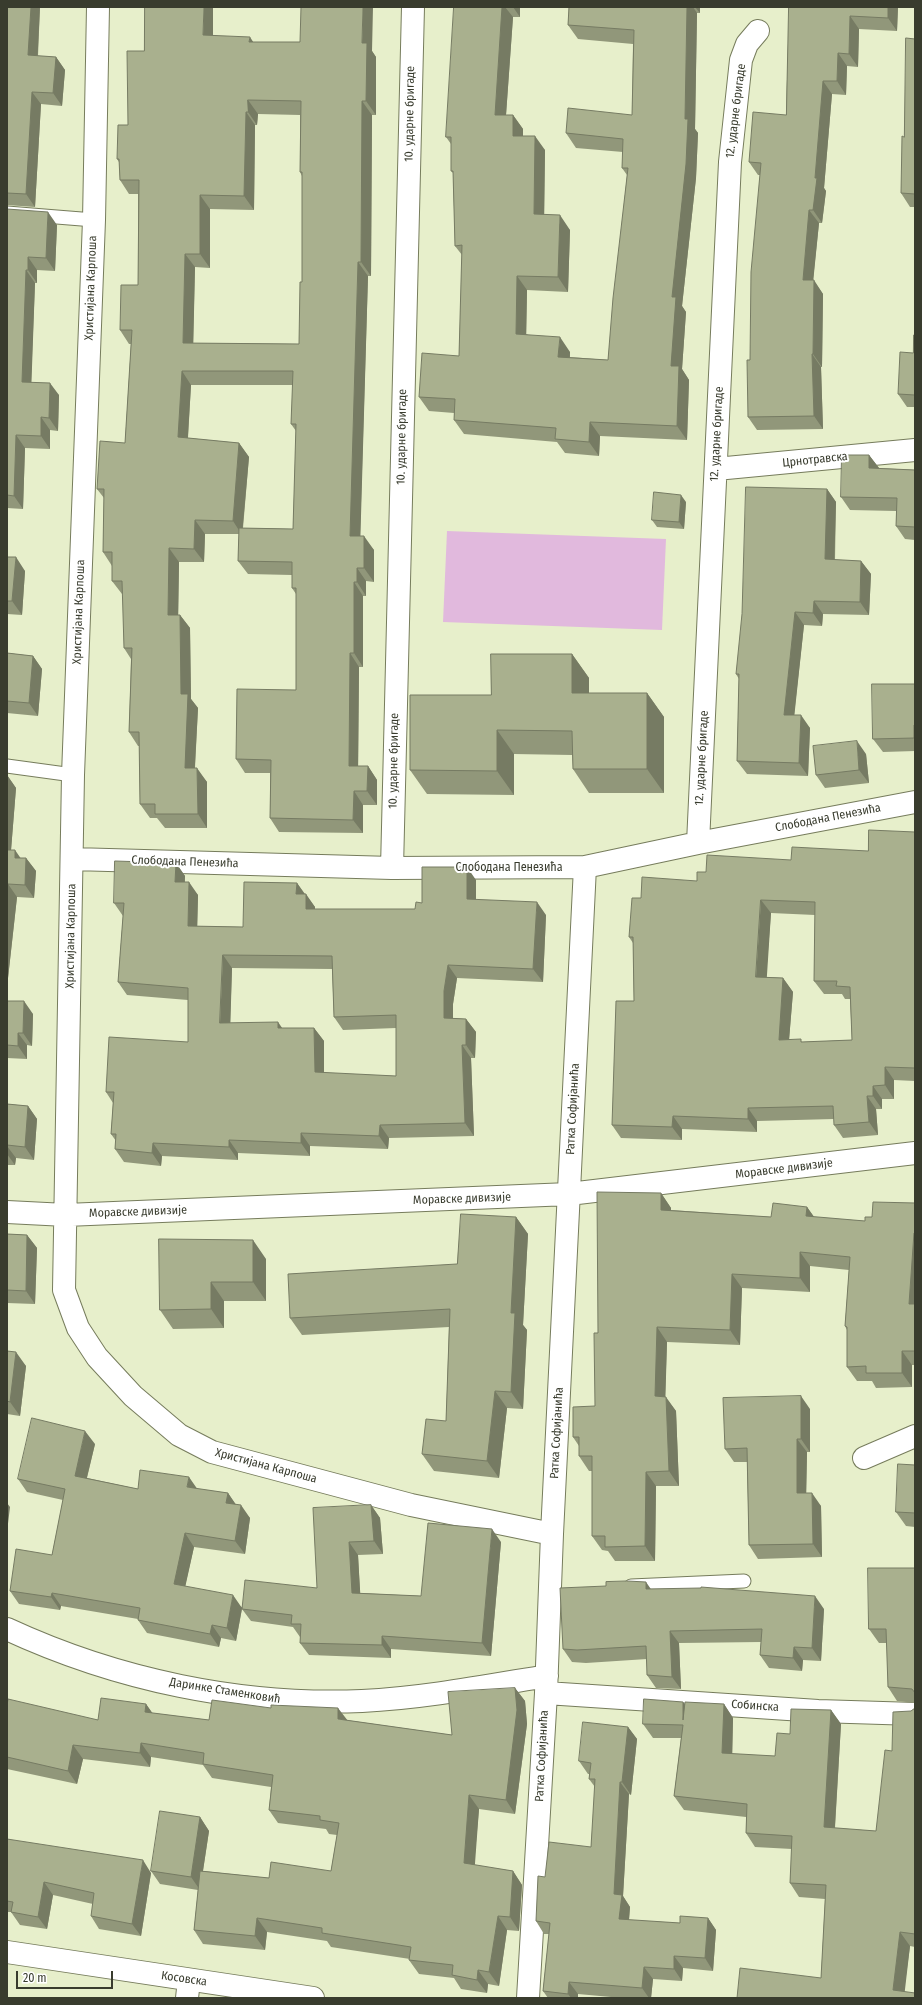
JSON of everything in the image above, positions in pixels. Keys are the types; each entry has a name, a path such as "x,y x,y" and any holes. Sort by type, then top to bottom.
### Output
{"street":[{"name":"Христијана Карпоша","path":"98,7 94,220 73,775 73,859 64,1290 78,1328 97,1356 133,1396 180,1435 212,1452 411,1505 552,1534"},
{"name":"10. ударне бригаде","path":"392,868 412,7"},
{"name":"12. ударне бригаде","path":"698,843 730,162 741,60 748,44 758,31"},
{"name":"Црнотравска","path":"716,470 915,450"},
{"name":"Слободана Пенезића","path":"73,859 392,868 585,867 698,843 915,802"},
{"name":"Ратка Софијанића","path":"528,1998 547,1684 557,1589 552,1534 585,867"},
{"name":"Моравске дивизије","path":"7,1212 66,1215 569,1194 915,1152"},
{"path":"864,1458 915,1436"},
{"name":"Даринке Стаменковић","path":"7,1629 37,1643 104,1668 191,1687 253,1698 295,1701 362,1701 547,1684"},
{"name":"Собинска","path":"547,1684 818,1710 915,1714"},
{"name":"Косовска","path":"7,1952 188,1989 313,1998"}],"lane":[{"path":"7,213 94,220"},
{"path":"7,766 73,775"},
{"path":"620,1586 744,1581"}],"shaded area":[{"path":"447,531 666,539 662,630 443,622"}],"building":[{"path":"7,7 31,7 28,55 56,57 53,93 32,92 26,194 7,193"},
{"path":"145,7 204,7 203,35 250,37 249,42 300,42 301,7 363,7 362,43 367,43 366,101 362,101 361,262 358,262 350,536 364,536 364,568 357,568 357,582 354,582 354,653 350,653 349,766 368,766 367,791 354,791 353,820 270,818 271,760 236,759 237,689 296,690 296,588 292,588 292,562 238,561 239,528 293,529 296,424 291,424 293,371 182,371 178,437 239,443 233,521 195,520 194,549 169,548 168,615 180,615 181,694 188,694 185,768 197,768 198,814 155,814 155,804 140,804 139,732 129,732 132,648 124,648 122,581 112,581 112,552 103,552 104,489 97,489 100,441 125,443 132,330 120,330 121,285 138,285 139,180 120,180 119,159 117,159 118,125 128,125 127,51 144,51","holes":["248,100 301,101 300,172 302,172 302,282 300,282 299,344 183,343 185,254 200,254 200,195 244,196 246,112 248,112"]},
{"path":"454,7 502,7 495,115 513,115 513,136 535,136 534,214 560,215 558,277 517,276 516,334 560,337 558,357 608,360 613,298 628,168 622,168 623,139 566,133 568,108 632,115 634,30 568,25 569,7 687,7 685,119 688,119 686,164 672,297 676,297 671,366 679,366 677,426 590,422 589,442 555,439 556,428 454,420 455,399 419,397 422,353 459,356 462,245 455,246 453,171 451,171 451,137 446,137"},
{"path":"789,7 888,7 888,18 850,16 849,54 838,53 837,81 823,81 815,178 817,178 813,210 809,210 803,280 814,280 812,354 814,416 748,417 747,360 750,360 751,272 761,163 749,162 753,112 786,115"},
{"path":"906,38 915,39 915,194 901,193"},
{"path":"7,209 48,212 46,258 28,257 28,270 26,270 22,382 50,383 49,418 41,417 41,436 16,435 14,496 7,495"},
{"path":"914,335 915,395 898,394 900,352 913,353"},
{"path":"842,455 869,455 869,468 915,470 915,527 896,526 897,498 841,497"},
{"path":"746,487 827,489 825,559 861,561 860,602 814,601 813,613 795,612 784,715 801,715 799,763 737,761 739,674 736,674 742,614"},
{"path":"654,492 681,495 679,522 652,520"},
{"path":"7,557 16,557 12,601 7,601"},
{"path":"7,653 33,656 29,703 7,701"},
{"path":"491,654 572,654 572,693 647,693 647,769 573,769 572,731 497,730 497,771 410,770 410,695 491,695"},
{"path":"872,684 915,684 914,738 873,739"},
{"path":"857,741 859,770 816,775 813,746"},
{"path":"869,830 915,832 915,1068 885,1067 885,1085 873,1086 873,1096 867,1096 869,1122 834,1125 833,1106 748,1108 748,1119 673,1116 672,1127 612,1125 616,1001 634,1001 633,937 629,937 632,898 641,898 642,877 697,881 697,872 706,872 707,855 791,860 792,847 868,851","holes":["761,900 815,902 814,981 837,981 836,986 850,987 852,1040 801,1042 801,1039 779,1040 783,978 756,977"]},
{"path":"7,850 15,850 15,858 26,858 25,885 8,884 7,893"},
{"path":"115,861 176,863 175,882 189,882 188,926 243,927 244,882 297,883 296,894 306,894 306,909 415,909 416,902 422,903 422,867 467,867 467,899 537,902 533,969 448,965 444,991 444,1018 466,1019 466,1045 462,1045 465,1123 380,1125 379,1136 301,1133 301,1143 229,1140 229,1147 153,1143 152,1153 115,1149 116,1134 111,1134 114,1092 106,1092 109,1037 188,1042 188,988 118,982 124,903 114,903","holes":["223,955 332,956 334,1017 396,1015 396,1076 315,1072 314,1028 278,1028 278,1022 220,1023"]},
{"path":"7,1001 24,1001 23,1033 18,1033 18,1046 7,1045"},
{"path":"7,1104 28,1106 25,1147 7,1145"},
{"path":"597,1192 661,1193 661,1210 771,1217 773,1203 807,1207 806,1216 865,1221 865,1217 872,1217 873,1202 915,1203 915,1233 909,1304 915,1304 915,1351 902,1351 902,1373 866,1373 866,1366 847,1367 847,1327 845,1326 850,1257 800,1252 800,1278 732,1274 730,1330 657,1327 655,1396 666,1397 669,1471 646,1472 645,1546 605,1547 605,1536 592,1536 592,1456 579,1456 579,1437 573,1437 573,1407 595,1406 594,1333 598,1333"},
{"path":"461,1214 516,1217 511,1313 515,1313 511,1392 495,1391 487,1461 422,1454 426,1419 446,1421 450,1309 290,1318 288,1274 457,1264"},
{"path":"7,1234 27,1235 26,1291 7,1290"},
{"path":"159,1239 253,1240 253,1282 211,1282 211,1309 160,1310"},
{"path":"7,1351 16,1352 10,1402 7,1401"},
{"path":"801,1396 801,1439 797,1439 797,1493 812,1493 813,1544 749,1545 747,1448 725,1449 723,1398"},
{"path":"32,1418 85,1431 75,1476 138,1489 140,1470 189,1477 187,1487 228,1493 226,1503 241,1505 235,1541 185,1533 174,1584 233,1595 227,1628 212,1625 210,1634 138,1620 140,1608 52,1593 51,1597 10,1591 16,1549 52,1555 65,1489 18,1479"},
{"path":"898,1464 915,1465 915,1513 896,1512"},
{"path":"371,1505 374,1541 349,1542 352,1593 421,1596 428,1523 492,1529 482,1643 382,1636 382,1645 300,1643 301,1624 291,1624 292,1615 242,1609 245,1580 317,1588 313,1508"},
{"path":"868,1568 915,1568 915,1693 912,1689 888,1687 886,1629 869,1629"},
{"path":"606,1582 646,1582 646,1589 701,1587 815,1596 812,1648 794,1647 793,1658 760,1655 762,1629 670,1631 672,1677 647,1675 646,1646 577,1650 563,1649 560,1588 606,1586"},
{"path":"515,1688 517,1710 506,1800 469,1795 464,1863 513,1871 510,1917 498,1916 489,1972 478,1970 477,1980 452,1975 453,1965 409,1960 411,1947 322,1933 322,1928 257,1918 255,1936 194,1930 200,1871 269,1878 271,1862 331,1871 339,1823 320,1820 320,1816 269,1810 273,1775 203,1764 204,1753 141,1743 140,1753 73,1745 68,1771 7,1757 8,1699 98,1720 101,1698 146,1704 145,1712 209,1720 212,1700 271,1708 271,1705 338,1708 338,1719 452,1735 448,1692"},
{"path":"644,1699 683,1702 683,1720 685,1702 724,1704 722,1753 775,1756 777,1733 790,1734 791,1709 831,1710 824,1827 876,1831 885,1750 892,1751 893,1712 911,1711 915,1708 915,1934 900,1932 893,1990 915,1993 915,1998 737,1998 740,1968 821,1978 826,1885 790,1883 792,1836 746,1833 747,1804 674,1796 683,1725 643,1724"},
{"path":"583,1722 628,1727 622,1782 620,1782 614,1894 622,1895 619,1919 680,1923 680,1916 708,1918 705,1958 674,1956 674,1969 644,1967 642,1988 569,1982 568,1994 543,1991 550,1923 536,1921 538,1876 545,1877 549,1842 591,1847 595,1779 589,1779 591,1763 579,1761"},
{"path":"160,1811 200,1817 191,1877 151,1871"},
{"path":"7,1839 143,1860 132,1924 91,1916 94,1893 44,1882 38,1917 11,1912 13,1902 7,1901"}]}
